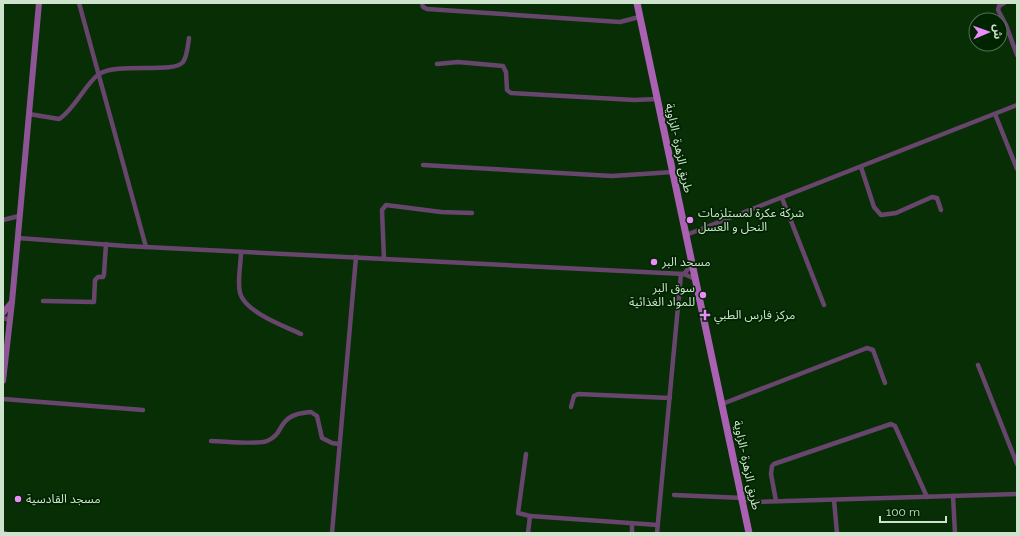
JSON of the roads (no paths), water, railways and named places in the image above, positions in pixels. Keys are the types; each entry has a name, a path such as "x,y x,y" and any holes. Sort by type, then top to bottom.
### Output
{"main road":[{"name":"طريق الزهرة -الزاوية","path":"637,3 694,279 745,508 749,533"}],"street":[{"path":"3,381 8,323 12,302 39,3"},
{"path":"79,3 146,247"},
{"path":"422,3 423,7 427,9 581,20 620,22 640,17"},
{"path":"1004,3 999,6 998,10 1006,25 1017,55"},
{"path":"29,114 58,119 99,74 128,67 170,67 178,65 184,61 189,38"},
{"path":"437,64 458,62 503,66 506,72 507,90 511,94 634,100 657,99"},
{"path":"686,235 1017,105"},
{"path":"995,114 1017,169"},
{"path":"423,165 612,176 673,172"},
{"path":"860,167 874,207 881,215 896,213 932,197 937,198 941,210"},
{"path":"782,198 824,305"},
{"path":"384,259 382,210 386,205 441,212 472,213"},
{"path":"3,220 19,216"},
{"path":"18,238 146,247 682,274 694,279"},
{"path":"43,301 94,302 95,280 98,277 103,277 104,274 106,244"},
{"path":"241,252 240,292 246,302 256,311 301,334"},
{"path":"332,533 356,257"},
{"path":"657,533 682,274 692,264"},
{"path":"3,312 12,302"},
{"path":"3,318 8,323"},
{"path":"3,337 7,344"},
{"path":"722,404 867,348 873,350 885,383"},
{"path":"978,365 1017,464"},
{"path":"571,407 574,396 578,394 670,398"},
{"path":"3,399 143,410"},
{"path":"211,441 266,442 275,435 282,424 290,416 311,412 317,416 322,438 332,443 339,444"},
{"path":"776,501 771,474 772,466 774,464 891,424 895,426 927,497"},
{"path":"526,454 518,513 520,515 658,525"},
{"path":"674,495 742,498 755,502 1017,494"},
{"path":"953,496 955,533"},
{"path":"834,500 837,533"},
{"path":"745,508 755,502"},
{"path":"528,533 530,516"},
{"path":"632,523 632,533"}],"place":[{"name":"شركة عكرة لمستلزمات النحل و العسل","path":"690,220"},
{"name":"مسحد البر","path":"654,262"},
{"name":"سوق البر للمواد الغذائية","path":"703,295"},
{"name":"مركز فارس الطبي","path":"705,315"},
{"name":"مسجد القادسية","path":"18,499"}]}
